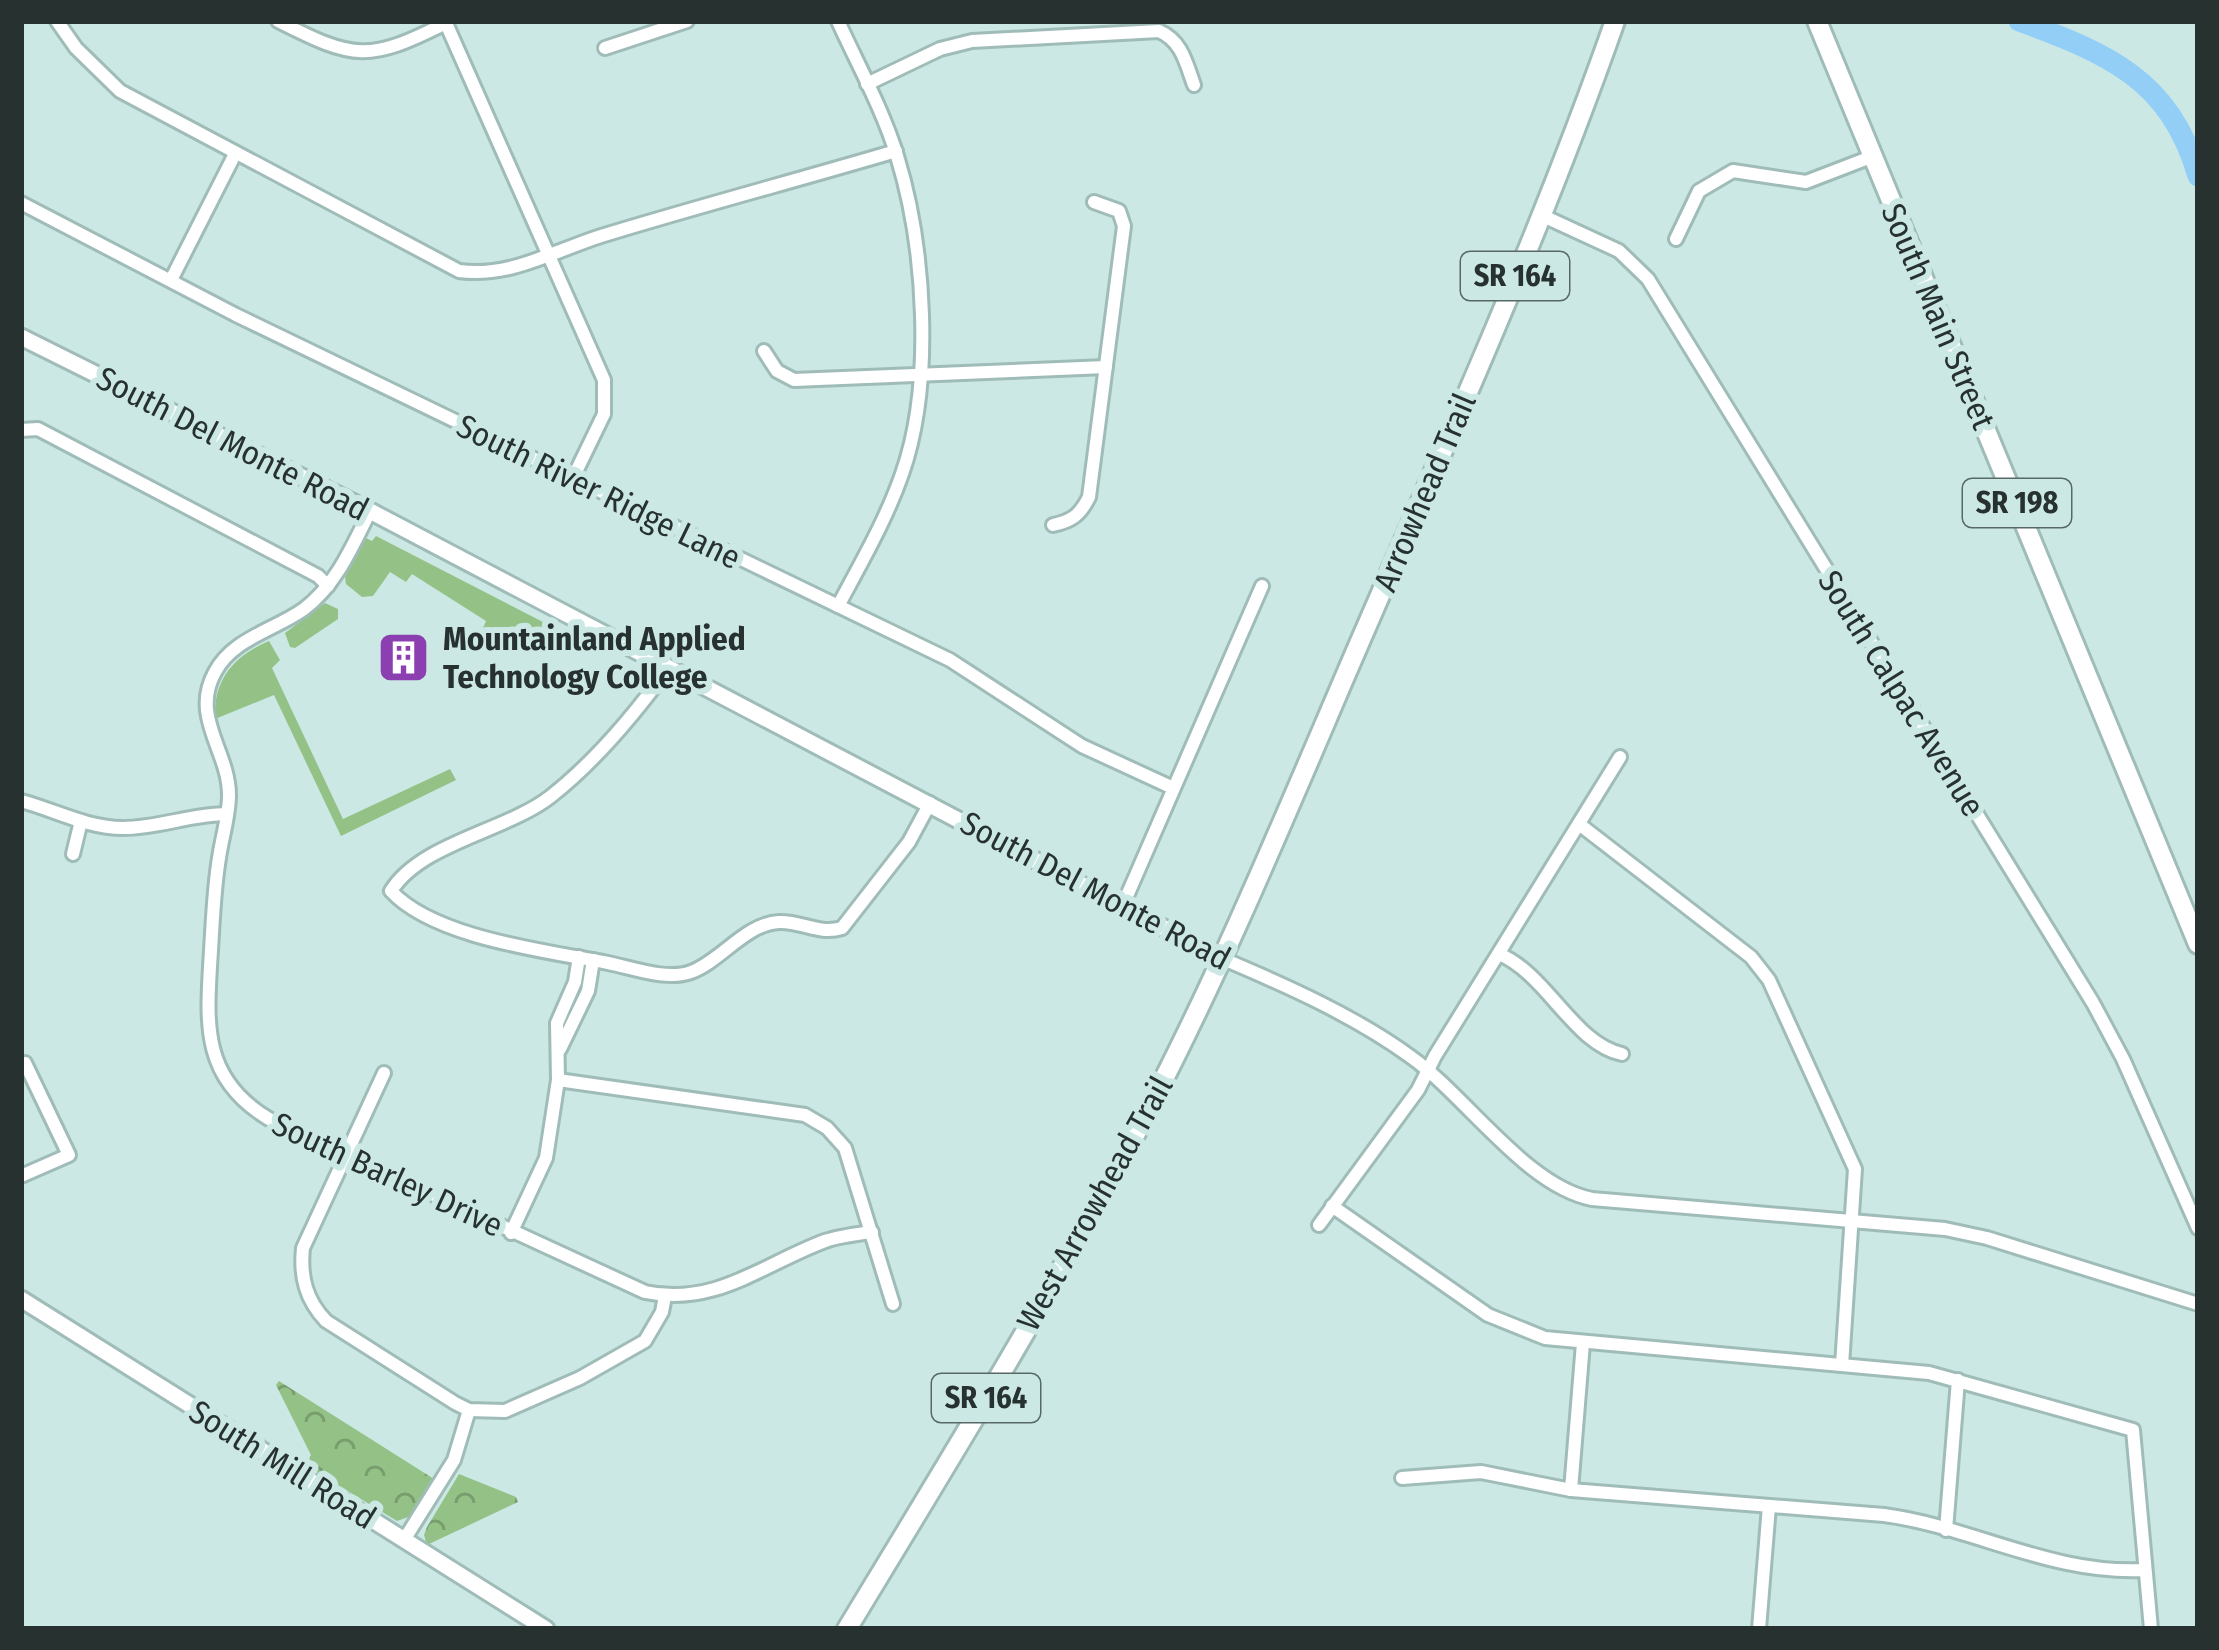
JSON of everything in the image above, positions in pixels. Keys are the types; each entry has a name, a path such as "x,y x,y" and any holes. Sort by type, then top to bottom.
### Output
{"main road":[{"name":"Arrowhead Trail","path":"1221,958 1406,538 1616,21"},
{"name":"South Main Street","path":"1817,21 2198,944"},
{"name":"West Arrowhead Trail","path":"847,1629 1064,1264 1148,1109 1221,958"}],"street":[{"path":"57,21 85,59 120,91 458,271 502,270 896,151"},
{"path":"278,21 354,53 404,44 445,22 604,380 604,415 573,478"},
{"path":"605,48 687,21"},
{"path":"838,21 896,151 920,261 921,375 904,470 838,606"},
{"path":"867,84 940,49 972,41 1128,26 1172,36 1194,85"},
{"path":"171,280 235,154"},
{"path":"1676,239 1699,191 1732,171 1807,182 1871,157"},
{"path":"1053,525 1081,513 1089,497 1124,226 1119,211 1094,202"},
{"name":"South River Ridge Lane","path":"21,203 950,660 1082,746 1171,788"},
{"name":"South Calpac Avenue","path":"1540,215 1619,251 1648,279 2093,1004 2198,1228"},
{"name":"South Del Monte Road","path":"21,337 370,512 1371,1032 1429,1070 1538,1173 1570,1194 1603,1201 1967,1233 2198,1304"},
{"path":"764,351 777,371 794,380 1106,367"},
{"path":"21,430 38,429 318,576 328,586 370,512"},
{"name":"South Barley Drive","path":"328,586 308,606 240,644 225,657 209,688 207,722 228,778 215,882 207,1016 216,1062 256,1112 629,1287 665,1296"},
{"path":"1123,905 1262,586"},
{"path":"669,667 635,715 548,799 418,864 391,891 428,917 540,952 668,975 691,972 765,925 796,924 818,931 842,928 899,856 930,803"},
{"path":"1319,1225 1418,1090 1620,757"},
{"path":"21,801 81,821 124,828 227,814"},
{"path":"73,854 81,821"},
{"path":"1579,824 1761,966 1853,1161 1842,1365"},
{"path":"1499,954 1530,974 1599,1045 1622,1054"},
{"path":"511,1233 546,1158 558,1080 557,1023 586,959"},
{"path":"21,1176 69,1155 23,1064"},
{"path":"384,1073 303,1248 301,1268 312,1304 326,1321 469,1410 518,1407 630,1352 655,1328 665,1296 722,1289 828,1240 872,1232"},
{"path":"558,1080 806,1115 826,1128 845,1148 893,1304"},
{"path":"1332,1207 1488,1316 1528,1333 1583,1343 1916,1371 2133,1430 2151,1629"},
{"name":"South Mill Road","path":"21,1299 546,1629"},
{"path":"1571,1490 1583,1343"},
{"path":"1946,1529 1958,1380"},
{"path":"404,1540 454,1460 469,1410"},
{"path":"1402,1478 1480,1472 1571,1490 1883,1515 2063,1564 2144,1570"},
{"path":"1759,1629 1769,1506"}],"green space":[{"path":"376,536 574,638 571,645 487,643 479,638 486,621 412,574 406,582 390,572 373,596 362,597 346,584 345,577 366,538 372,541"},
{"path":"325,603 338,609 338,619 290,647 285,633"},
{"path":"269,641 280,660 272,668 343,819 450,769 456,780 341,836 274,695 215,719 218,692 228,671"},
{"path":"279,1381 434,1479 411,1516 397,1521 305,1465 311,1455 276,1385"},
{"path":"459,1474 516,1497 518,1502 427,1545 427,1527"}],"waterway":[{"path":"2019,21 2080,45 2131,74 2171,115 2198,176"}],"place":[{"name":"Mountainland Applied Technology College","path":"404,657"}]}
